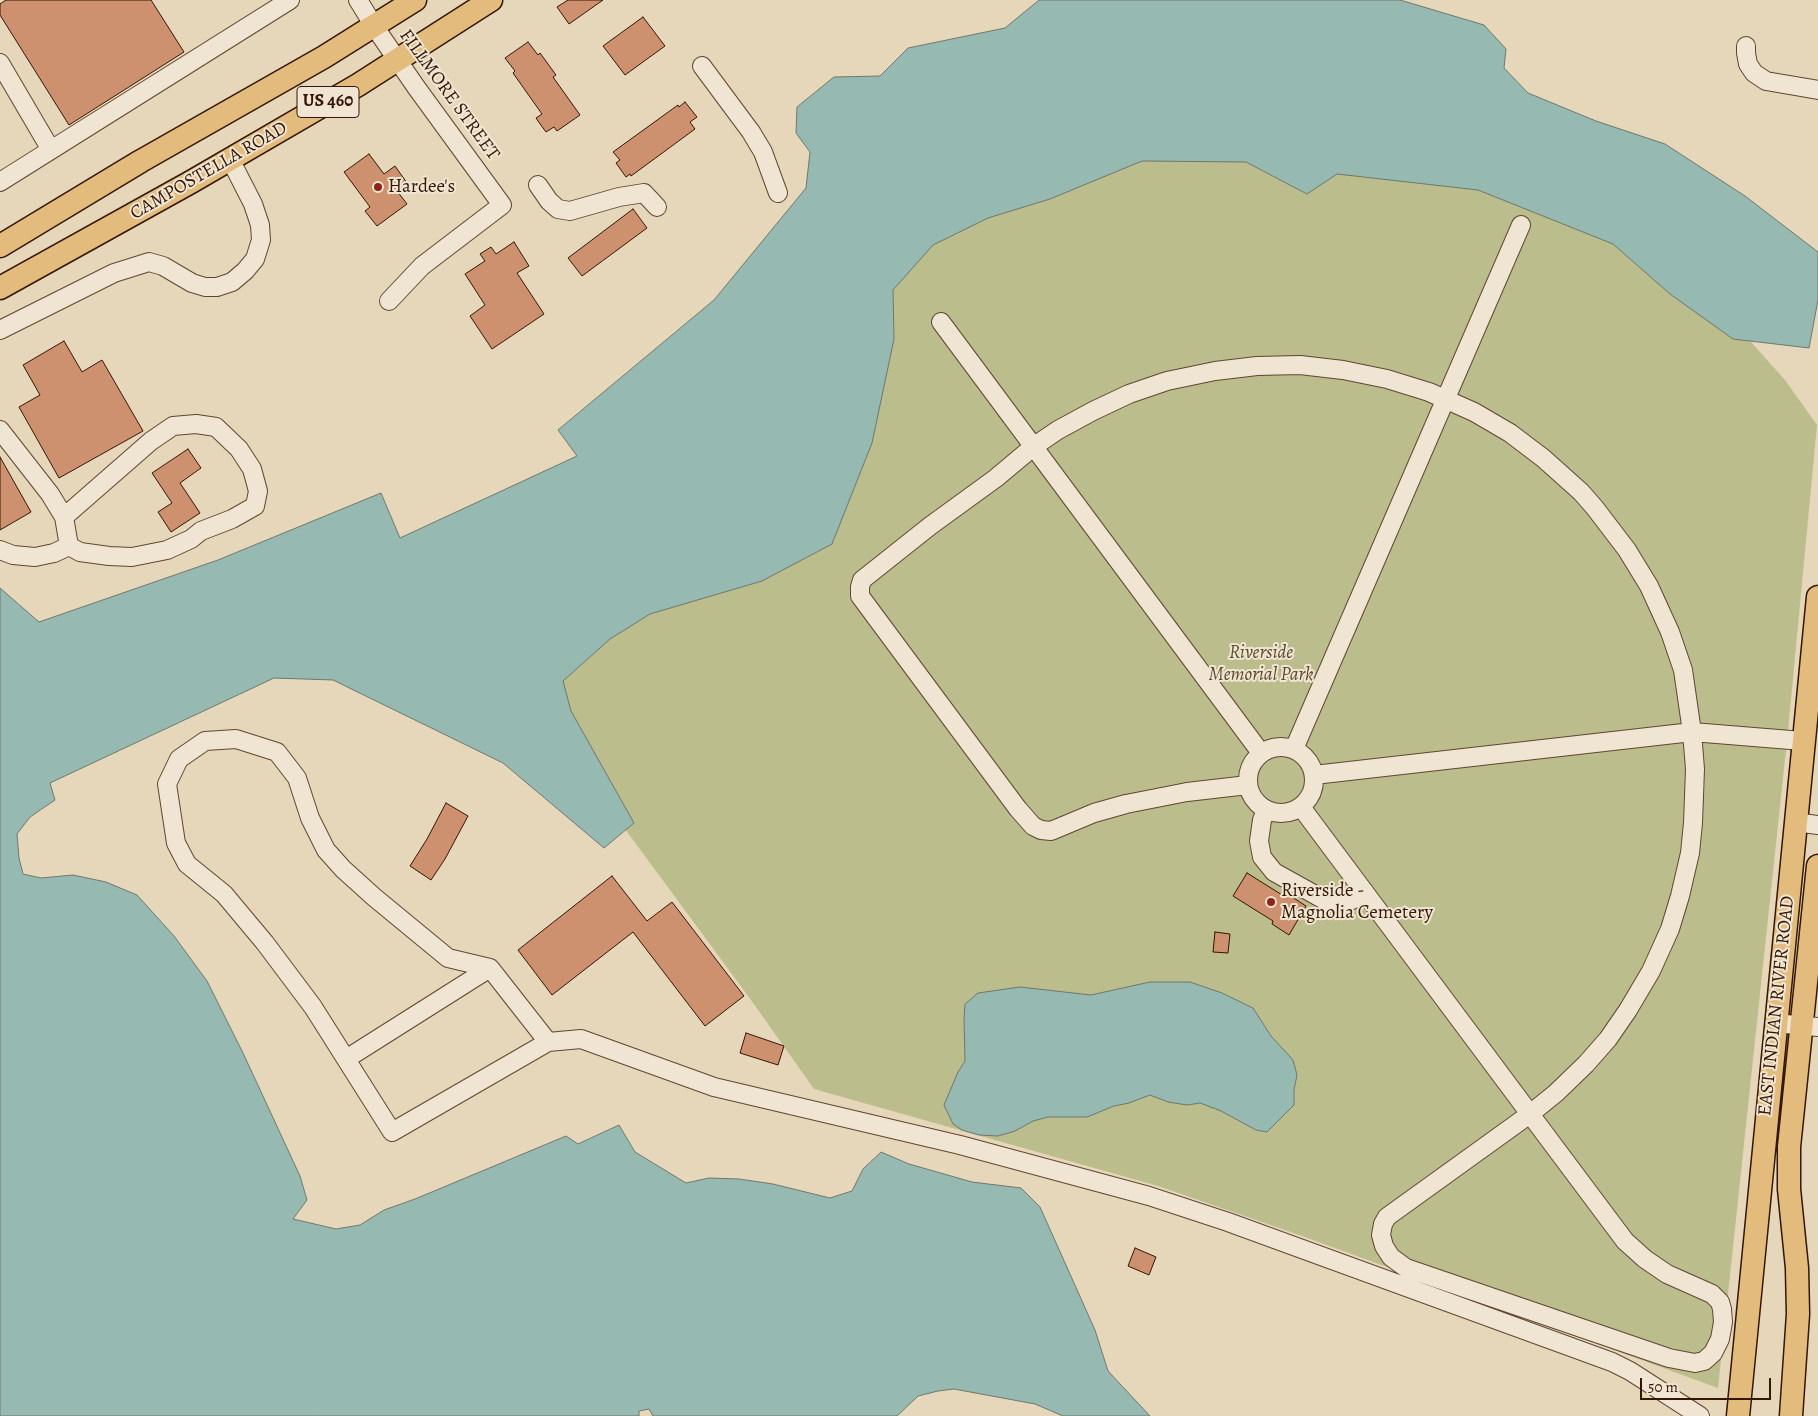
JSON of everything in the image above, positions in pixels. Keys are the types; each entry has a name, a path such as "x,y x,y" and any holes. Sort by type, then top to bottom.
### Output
{"main road":[{"name":"US 460","path":"0,246 142,161 324,57 415,0"},
{"name":"CAMPOSTELLA ROAD","path":"0,288 230,159 398,60 490,0"},
{"name":"EAST INDIAN RIVER ROAD","path":"1738,1416 1818,597"},
{"name":"EAST INDIAN RIVER ROAD","path":"1795,1410 1798,1314 1797,1268 1789,1189 1789,1146 1810,1026 1818,866"}],"street":[{"path":"0,182 290,0"},
{"name":"FILLMORE STREET","path":"358,0 374,26 502,205 422,266 389,302"},
{"path":"1746,46 1748,64 1754,74 1766,80 1818,90"},
{"path":"0,63 51,150"},
{"path":"702,66 751,132 763,152 778,193"},
{"path":"0,330 114,273 149,262 163,266 192,283 205,287 217,287 232,282 246,271 255,259 261,240 260,225 253,204 230,159"},
{"path":"538,185 549,201 558,209 570,212 644,193 658,207"},
{"path":"1294,749 1521,225"},
{"path":"941,322 1261,753"},
{"path":"1248,785 1187,792 1126,804 1094,813 1051,831 1041,830 1033,826 860,596 860,587 866,576 996,478 1033,447 1058,430 1129,394 1167,381 1257,366 1300,365 1343,370 1387,379 1445,399 1474,412 1510,433 1543,458 1581,492 1595,508 1627,550 1649,586 1670,632 1682,670 1692,732 1695,769 1690,853 1680,896 1670,929 1651,971 1608,1039 1586,1064 1562,1088 1530,1114 1387,1217 1383,1224 1381,1235 1384,1246 1391,1257 1406,1268 1669,1358 1695,1363 1704,1360 1713,1353 1720,1339 1723,1322 1720,1302 1712,1294 1667,1274 1645,1259 1625,1240 1530,1114 1301,807"},
{"path":"64,517 151,441 173,426 196,424 216,427 239,449 252,469 258,491 255,506 232,519 201,531 190,539 167,550 132,557 80,552 69,546"},
{"path":"0,430 50,494 64,517 69,546"},
{"path":"0,550 35,557 54,553 69,546"},
{"path":"1314,775 1692,732 1803,741"},
{"path":"548,1042 490,968 448,958 343,869 326,850 310,818 297,778 277,752 236,738 206,741 179,759 167,784 176,843 187,864 224,894 265,942 313,1007 392,1132 548,1042 580,1039 714,1087 909,1132 1149,1196 1228,1222 1612,1362 1630,1371 1700,1416"},
{"path":"1283,746 1294,749 1304,756 1311,765 1314,775 1312,793 1301,807 1284,814 1266,810 1257,804 1251,795 1247,776 1250,767 1254,759 1272,748 1283,746"},
{"path":"1266,810 1262,820 1259,841 1262,857 1274,872 1328,902 1340,904 1352,900 1364,891"},
{"path":"1796,822 1818,825"},
{"path":"346,1059 490,968"},
{"path":"1775,1023 1810,1026"}],"green space":[{"name":"Riverside Memorial Park","path":"1142,146 1525,183 1734,323 1785,380 1817,425 1788,731 1718,1388 1302,1236 1158,1186 814,1089 751,1000 465,612 886,243"}],"water":[{"path":"1039,0 1400,0 1484,25 1506,49 1504,68 1528,93 1596,121 1665,144 1745,196 1818,252 1818,300 1809,348 1733,339 1670,294 1613,244 1478,190 1337,174 1307,194 1246,162 1142,161 1050,199 988,218 933,245 893,290 894,339 872,443 832,544 762,581 650,614 610,639 563,681 571,711 634,823 604,848 503,763 333,680 274,678 50,783 55,800 30,817 17,834 19,858 23,874 41,878 73,875 106,882 137,895 174,936 207,981 300,1176 307,1200 293,1219 336,1229 360,1225 384,1210 566,1136 578,1144 619,1125 635,1152 686,1183 709,1178 739,1179 773,1184 830,1198 852,1191 863,1169 881,1152 909,1164 972,1182 1021,1188 1040,1207 1095,1330 1108,1371 1150,1416 1063,1416 1035,1404 954,1389 918,1396 897,1416 653,1416 649,1409 639,1411 639,1416 0,1416 0,588 39,622 218,560 381,493 400,538 577,456 558,430 714,300 806,188 810,152 796,133 797,107 834,77 880,76 908,48 1005,28"},
{"path":"1150,982 1190,982 1222,993 1253,1008 1271,1036 1293,1060 1297,1075 1294,1105 1267,1132 1256,1130 1221,1111 1200,1103 1187,1105 1168,1102 1150,1095 1087,1117 1048,1117 1033,1121 1015,1131 998,1136 979,1135 962,1130 953,1124 944,1105 958,1072 965,1061 965,1004 978,993 1020,987 1091,995"}],"building":[{"path":"6,0 151,0 184,52 69,125 0,15 0,4"},
{"path":"568,0 603,0 569,24 557,7"},
{"path":"643,17 665,46 625,75 603,46"},
{"path":"528,42 538,55 540,53 556,75 553,77 580,115 557,131 554,127 546,132 538,121 536,118 542,114 513,73 515,71 505,58"},
{"path":"685,102 697,117 690,122 695,129 631,176 630,174 626,177 616,163 620,160 613,152 678,105 679,107"},
{"name":"Hardee's","path":"369,154 384,174 395,166 407,183 397,191 407,204 377,226 365,211 370,207 344,172"},
{"path":"633,209 647,228 582,276 568,258"},
{"path":"514,242 529,266 517,273 544,314 492,349 470,316 485,305 465,274 485,261 480,254 491,247 496,254"},
{"path":"64,341 82,372 102,360 143,431 59,478 19,407 40,395 23,365"},
{"path":"188,449 201,468 180,483 200,513 171,532 158,512 172,503 152,473"},
{"path":"0,457 31,512 0,530"},
{"path":"446,803 468,816 445,859 431,880 410,866"},
{"name":"Riverside - Magnolia Cemetery","path":"1247,873 1287,898 1289,895 1306,906 1289,935 1272,924 1273,921 1233,896"},
{"path":"612,876 647,921 672,902 744,996 705,1026 633,932 552,995 518,950"},
{"path":"1215,932 1230,934 1228,953 1213,952"},
{"path":"746,1033 784,1046 778,1065 740,1053"},
{"path":"1135,1248 1156,1257 1149,1275 1128,1266"}],"place":[{"name":"Hardee's","path":"378,187"},
{"name":"Riverside - Magnolia Cemetery","path":"1271,902"}]}
